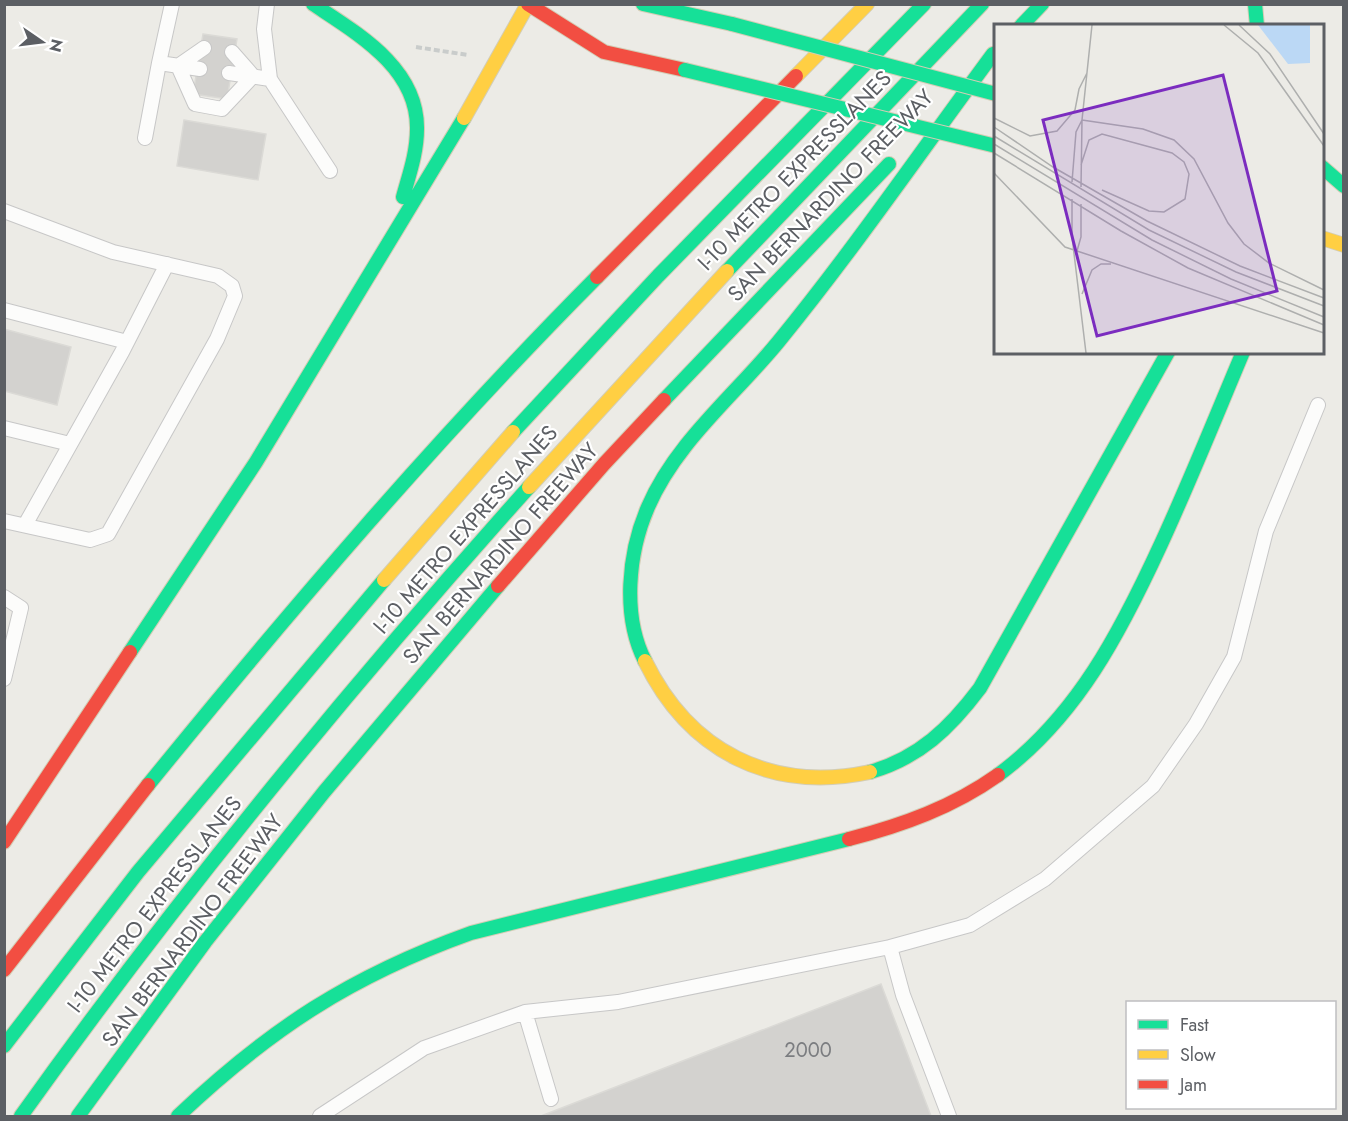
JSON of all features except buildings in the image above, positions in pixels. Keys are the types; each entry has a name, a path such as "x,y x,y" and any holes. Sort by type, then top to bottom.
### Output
{"main road":[{"path":"314,4 394,64 409,87 415,106 419,130 417,149 381,258"},
{"path":"4,842 256,462 498,61 528,4 603,52 994,146"},
{"path":"643,4 732,24 994,93"},
{"path":"4,969 101,843 269,636 430,455 580,294 867,4"},
{"name":"I-10 METRO EXPRESSLANES","path":"4,1046 138,872 308,668 485,464 658,276 924,4"},
{"name":"I-10 METRO EXPRESSLANES","path":"21,1116 86,1024 172,911 310,741 460,564 549,462 826,164 982,4"},
{"path":"1023,24 1042,4"},
{"path":"1255,4 1257,24"},
{"path":"994,53 778,342 695,438 659,485 650,502 637,535 632,564 631,615 636,640 664,700 692,730 725,753 750,766 786,774 816,778 851,775 898,762 924,748 952,724 980,688 1167,354"},
{"name":"SAN BERNARDINO FREEWAY","path":"913,138 994,53"},
{"name":"SAN BERNARDINO FREEWAY","path":"78,1116 204,942 324,792 460,631 604,464 897,155"},
{"path":"1324,168 1344,186"},
{"path":"1324,238 1344,245"},
{"path":"178,1116 267,1036 350,983 423,949 471,933 896,827 949,806 978,789 1042,738 1086,687 1114,639 1148,570 1242,354"}],"lane":[{"path":"145,138 172,4"},
{"path":"267,4 264,29 270,79 330,171"},
{"path":"178,66 204,48"},
{"path":"232,52 253,76"},
{"path":"159,63 200,69"},
{"path":"178,66 195,104 222,109 253,76"},
{"path":"229,73 270,79"},
{"path":"4,211 113,252 218,276 232,286 235,296 217,339 108,534 90,540 4,521"},
{"path":"25,525 127,342 167,264"},
{"path":"4,310 127,342"},
{"path":"320,1116 424,1048 525,1012 618,1002 890,946 970,925 1045,879 1153,786 1196,724 1234,657 1266,531 1318,405"},
{"path":"4,428 70,444"},
{"path":"4,597 21,608 4,679"},
{"path":"890,946 903,995 949,1116"},
{"path":"525,1012 551,1099"}],"path":[{"path":"412,47 480,57"}],"traffic: fast":[{"path":"313,4 382,55 408,88 415,107 417,138 403,197"},
{"path":"643,4 732,24"},
{"path":"513,432 658,276 924,4"},
{"path":"727,271 982,4"},
{"path":"1023,24 1042,4"},
{"path":"1255,4 1257,24"},
{"path":"732,24 994,93"},
{"path":"645,661 633,624 630,584 641,525 660,483 690,440 762,361 807,306 993,54"},
{"path":"685,70 994,146"},
{"path":"130,652 256,462 464,118"},
{"path":"664,400 889,164"},
{"path":"1324,169 1344,186"},
{"path":"148,785 366,525 480,399 597,277"},
{"path":"870,772 904,759 932,740 957,716 980,688 1167,354"},
{"path":"998,775 1051,727 1074,699 1113,640 1146,577 1172,520 1242,354"},
{"path":"21,1116 141,953 266,794 396,639 529,487"},
{"path":"4,1046 138,872 384,580"},
{"path":"78,1116 205,942 324,792 498,586"},
{"path":"178,1116 212,1085 279,1031 350,987 428,950 471,933 849,839"}],"traffic: slow":[{"path":"464,118 528,4"},
{"path":"796,76 867,4"},
{"path":"1324,239 1344,245"},
{"path":"529,487 727,271"},
{"path":"384,580 513,432"},
{"path":"645,661 663,692 685,719 709,741 736,758 766,770 799,776 833,777 870,772"}],"traffic: jam":[{"path":"528,4 604,52 685,70"},
{"path":"597,277 796,76"},
{"path":"498,586 604,464 664,400"},
{"path":"4,842 130,652"},
{"path":"849,839 927,814 963,797 998,775"},
{"path":"4,970 148,785"}]}
